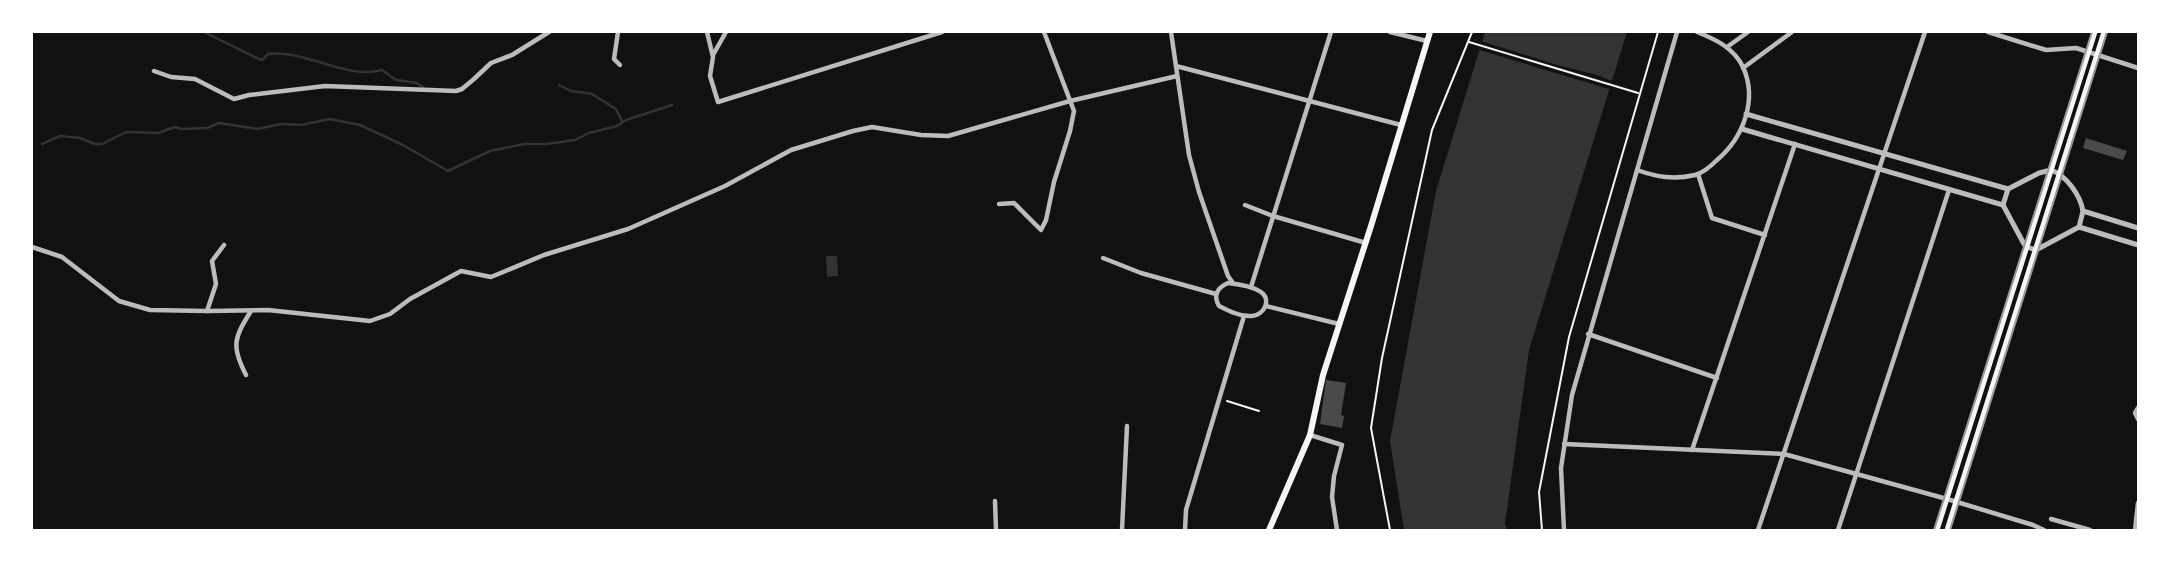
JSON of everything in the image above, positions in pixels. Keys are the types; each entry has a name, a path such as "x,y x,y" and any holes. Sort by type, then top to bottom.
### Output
{"main road":[{"path":"1269,530 1310,435 1323,375 1430,32"},
{"path":"1937,530 2095,32"},
{"path":"1947,530 2104,32"}],"street":[{"path":"154,71 171,77 195,79 234,99 325,86 456,91 462,89 491,63 512,55 549,32"},
{"path":"618,32 614,59 620,65"},
{"path":"707,32 713,57"},
{"path":"726,32 713,57 710,76 718,102 942,32"},
{"path":"999,204 1014,203 1041,230 1070,131 1074,111 1044,32"},
{"path":"1171,32 1195,180 1228,276 1233,283"},
{"path":"1251,287 1331,32"},
{"path":"1390,32 1427,41"},
{"path":"1565,530 1561,488 1564,444 1572,395 1677,32"},
{"path":"1637,170 1659,177 1679,178 1698,174 1723,155 1742,129 1748,90 1743,68 1727,47 1697,32"},
{"path":"1727,47 1748,32"},
{"path":"1743,68 1793,32"},
{"path":"1758,530 1925,32"},
{"path":"1988,32 2046,50 2076,48 2138,68"},
{"path":"1176,66 1401,125"},
{"path":"32,247 62,257 119,301 150,310 268,310 370,321 390,314 410,299 461,271 491,277 544,256 628,229 725,186 791,150 853,131 872,127 947,136 1070,101 1177,76"},
{"path":"1746,114 2008,189 2039,173 2051,170 2068,181 2084,211 2138,228"},
{"path":"1742,129 2003,205 2027,247 2036,250 2078,227 2084,211"},
{"path":"1692,450 1795,144"},
{"path":"1698,174 1712,218 1765,235"},
{"path":"2003,205 2008,189"},
{"path":"1838,530 1949,190"},
{"path":"1245,205 1273,216 1366,243"},
{"path":"2078,227 2138,245"},
{"path":"207,311 216,284 212,261 223,245"},
{"path":"1102,258 1141,273 1216,294"},
{"path":"1228,283 1251,287 1262,292 1267,299 1263,311 1255,316 1244,316 1219,306 1216,300 1220,287 1228,283"},
{"path":"1266,306 1339,324"},
{"path":"246,375 236,354 236,339 251,310"},
{"path":"1185,530 1186,510 1244,316"},
{"path":"1588,334 1717,378"},
{"path":"2138,408 2138,419"},
{"path":"1122,530 1127,426"},
{"path":"1310,435 1342,445 1332,497 1337,530"},
{"path":"1564,444 1784,454 1947,499 2044,530"},
{"path":"995,501 996,530"},
{"path":"2135,530 2138,503"},
{"path":"2051,519 2090,530"}],"path":[{"path":"1390,530 1371,428 1382,358 1432,130 1472,32"},
{"path":"1542,530 1539,492 1569,337 1658,32"},
{"path":"1469,41 1639,93"},
{"path":"1219,399 1259,411"}],"shaded area":[{"path":"1485,32 1627,32 1529,350 1505,524 1507,530 1404,530 1390,441 1436,191"},
{"path":"826,256 837,256 838,276 827,277"}],"pier":[{"path":"1478,40 1615,82 1612,90 1476,49"}],"building":[{"path":"2086,138 2127,151 2123,160 2083,148"},
{"path":"1326,380 1346,383 1341,415 1344,416 1342,428 1320,424"}],"waterway":[{"path":"204,32 262,60 268,54 282,54 354,71 382,70 396,80 417,83 423,87"},
{"path":"559,85 571,91 592,94 616,109 622,121"},
{"path":"42,144 60,136 102,144 126,132 158,133 175,127 207,128 219,123 257,129 330,119 360,125 401,144 448,171 490,151 524,144 575,140 672,105"}],"tram line":[{"path":"1934,530 2092,32"},
{"path":"1950,530 2107,32"}]}
